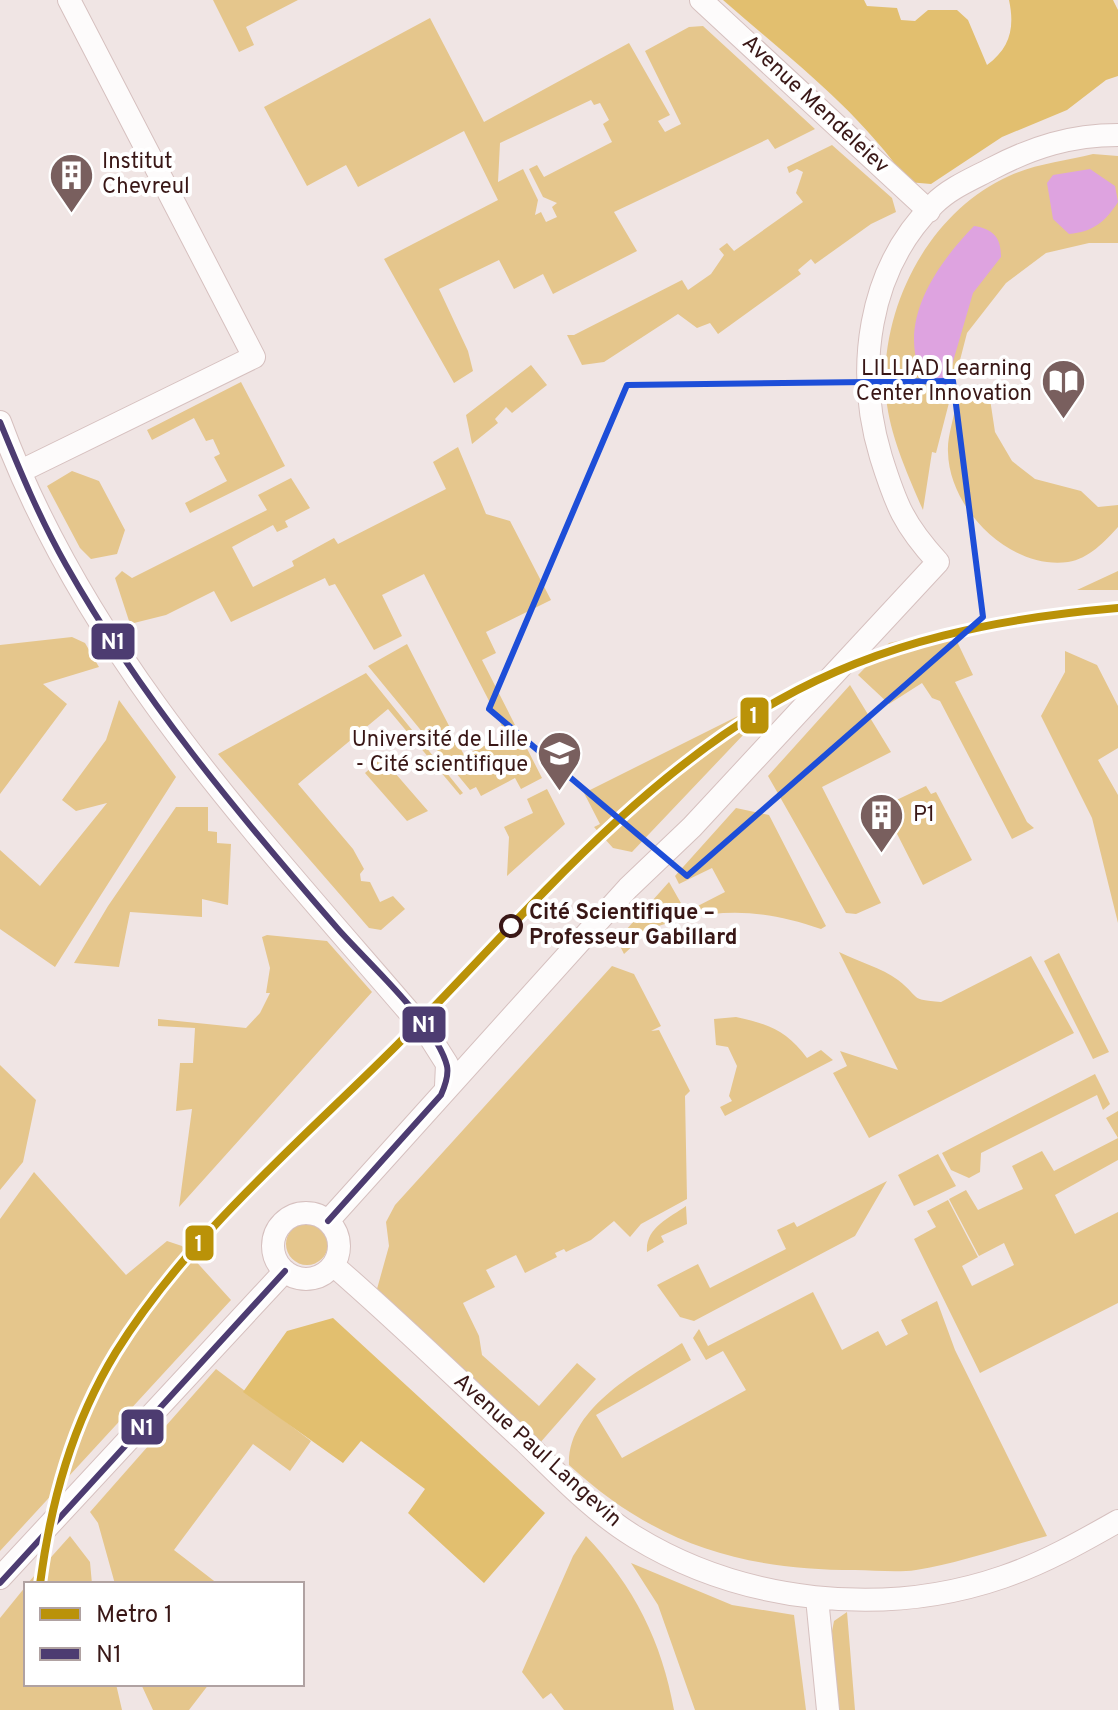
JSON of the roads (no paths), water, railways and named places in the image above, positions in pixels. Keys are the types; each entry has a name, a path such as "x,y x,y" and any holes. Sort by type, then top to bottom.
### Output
{"street":[{"path":"21,471 254,357 69,0"},
{"name":"Avenue Mendeleiev","path":"701,0 929,211"},
{"path":"328,1221 446,1086 628,888 756,759 938,562 908,528 870,423 866,392 867,351 890,269 929,211 954,189 1033,148 1079,135 1118,135"},
{"path":"0,422 84,598 143,689 240,817 428,1034 447,1064 446,1086"},
{"path":"302,1212 319,1215 328,1221 339,1242 333,1265 310,1278 285,1271 273,1247 279,1226 292,1215 302,1212"},
{"name":"Avenue Paul Langevin","path":"333,1265 594,1506 634,1536 674,1559 725,1579 760,1589 817,1598 921,1596 1003,1577 1069,1549 1118,1521"},
{"path":"4,1576 285,1271"},
{"path":"817,1598 828,1710"}],"metro line":[{"name":"1","path":"40,1582 57,1493 76,1435 101,1379 145,1309 211,1229 624,814 673,772 725,734 779,700 859,662 986,626 1118,608"}],"place":[{"name":"Institut Chevreul","path":"71,214"},
{"name":"LILLIAD Learning Center Innovation","path":"1063,421"},
{"name":"Université de Lille ‐ Cité scientifique","path":"559,792"},
{"name":"P1","path":"882,854"},
{"name":"Cité Scientifique – Professeur Gabillard","path":"511,926"}]}
